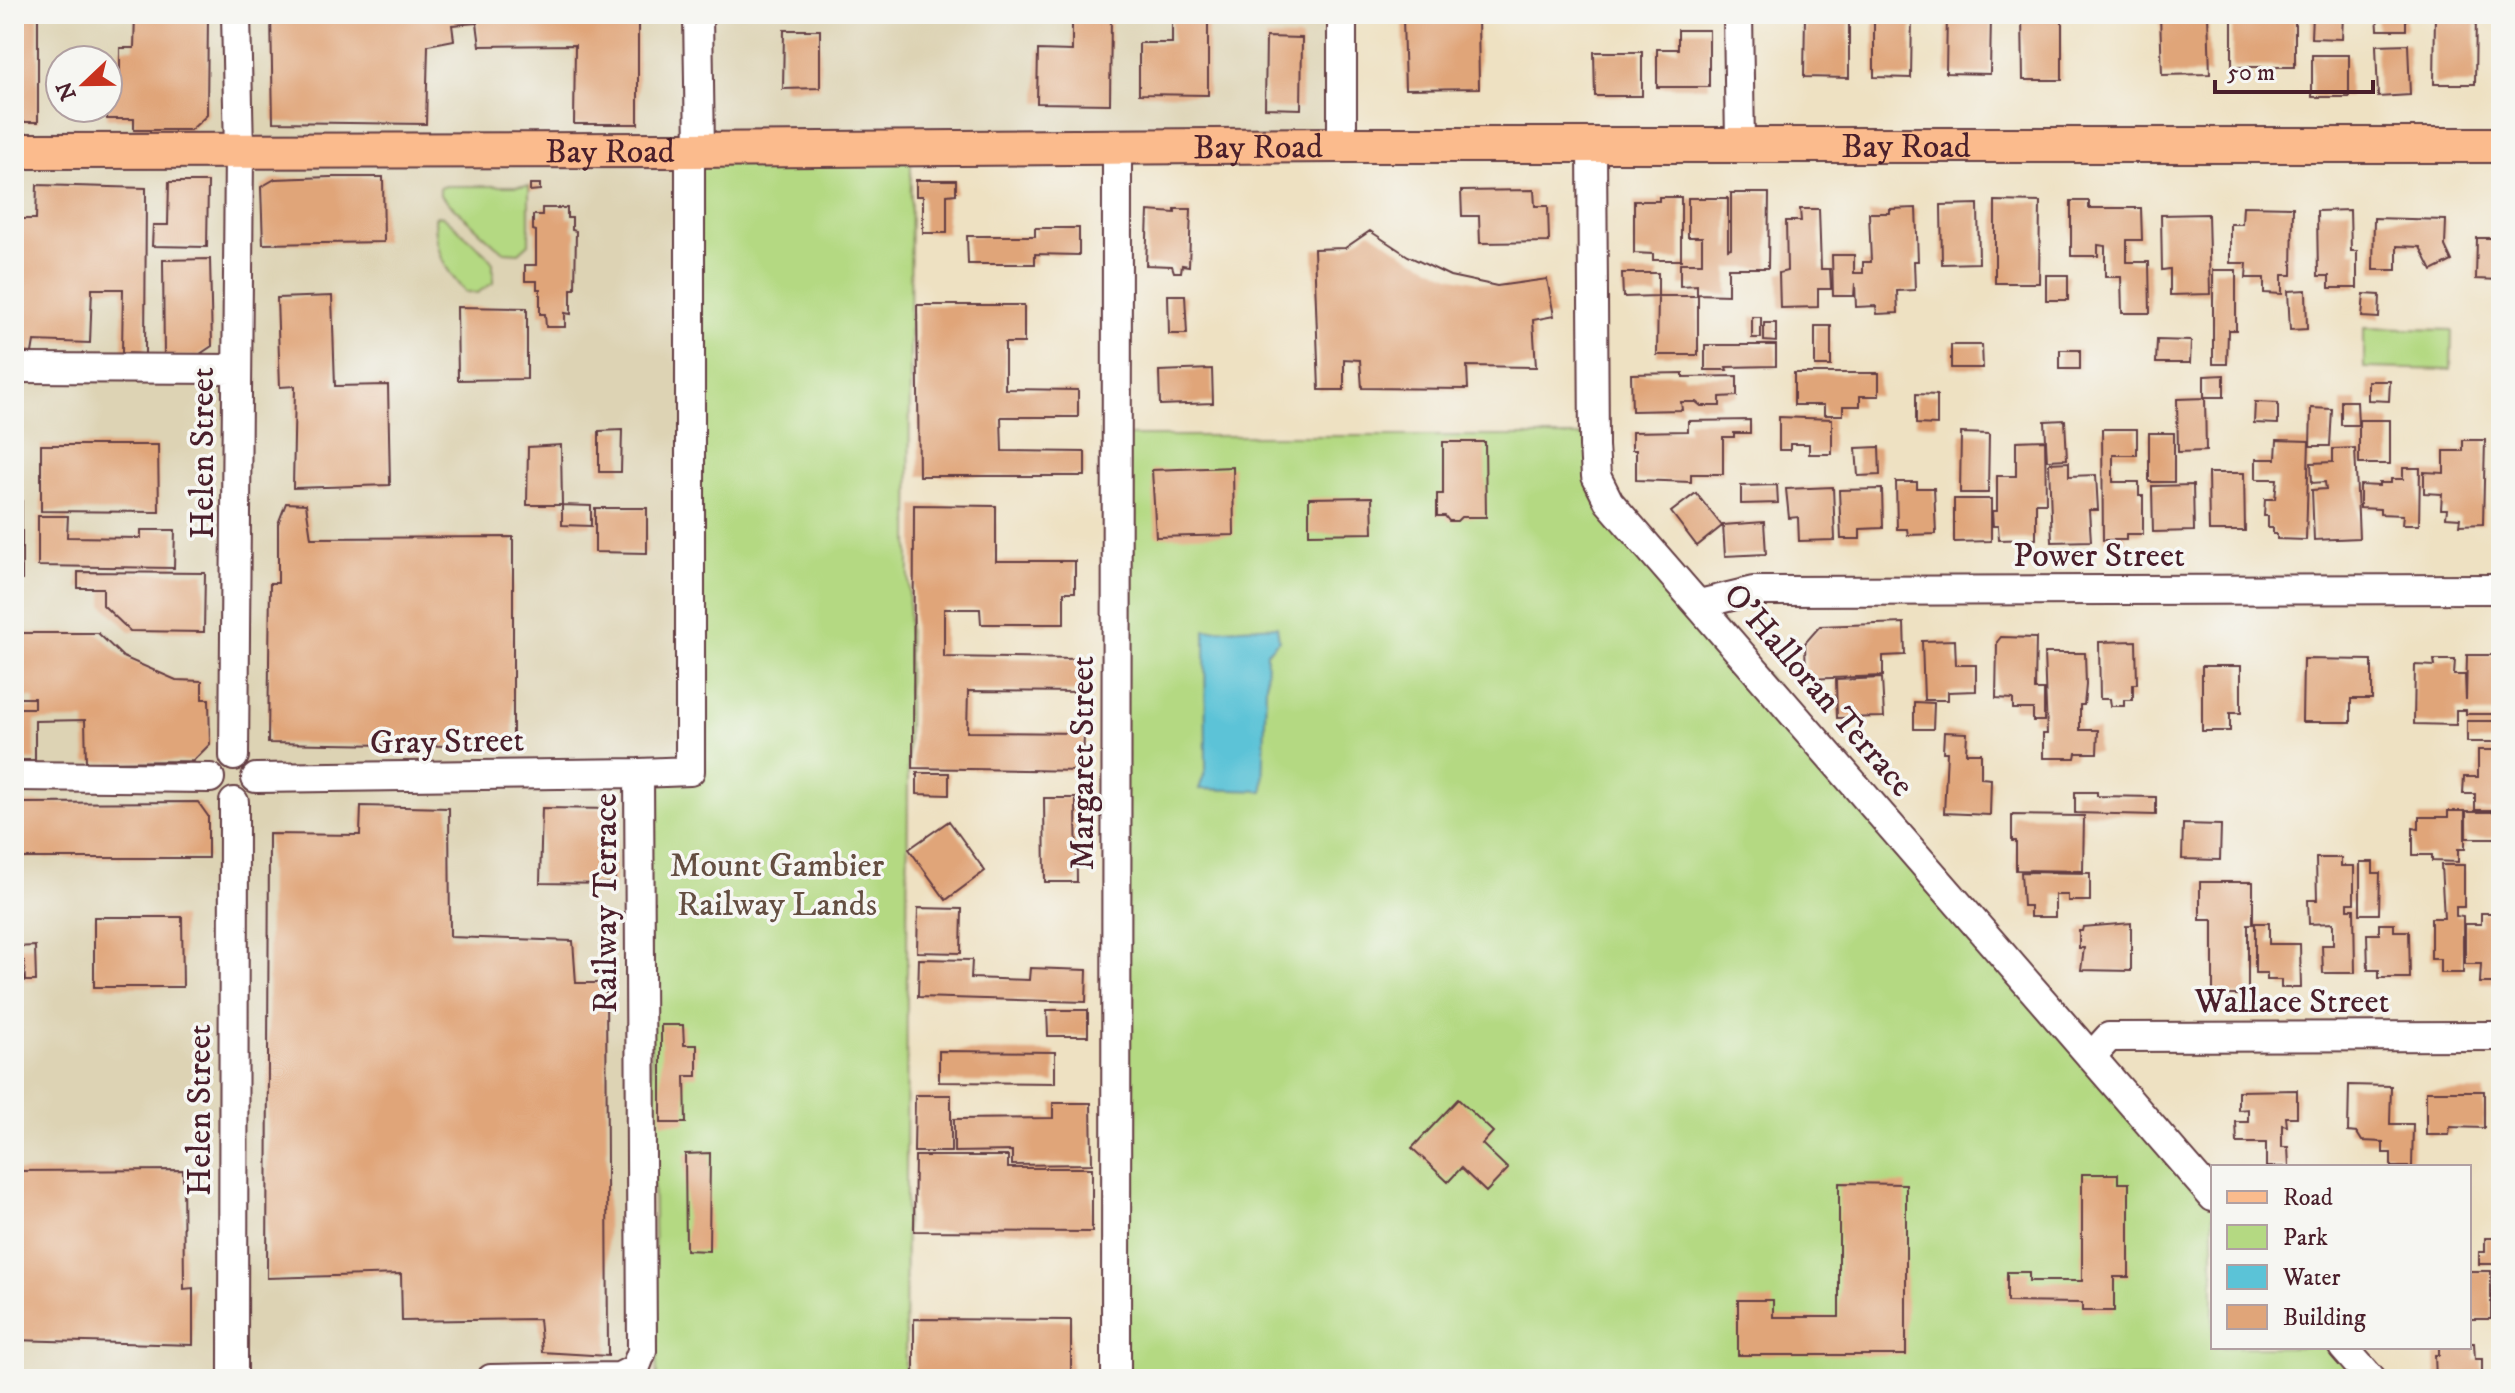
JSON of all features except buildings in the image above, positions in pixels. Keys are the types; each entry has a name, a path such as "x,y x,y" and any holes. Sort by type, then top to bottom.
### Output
{"main road":[{"name":"Bay Road","path":"14,151 1592,144 2501,145"}],"street":[{"name":"Helen Street","path":"234,756 239,151 236,14"},
{"path":"695,150 698,14"},
{"path":"1342,14 1342,145"},
{"path":"1738,14 1740,144"},
{"name":"O'Halloran Terrace","path":"1592,144 1596,476 1609,502 2211,1195"},
{"name":"Margaret Street","path":"1116,1379 1117,148"},
{"name":"Railway Terrace","path":"491,1379 619,1377 635,1369 642,1351 639,773 690,771 695,150"},
{"path":"14,368 237,369"},
{"name":"Power Street","path":"1699,604 1753,591 2501,589"},
{"path":"234,756 247,760 256,778 253,792 234,802 215,792 210,778 220,760 234,756"},
{"name":"Gray Street","path":"256,778 639,773"},
{"path":"14,776 210,778"},
{"name":"Helen Street","path":"234,802 235,1376"},
{"name":"Wallace Street","path":"2091,1057 2109,1037 2501,1036"},
{"path":"2345,1349 2371,1379"}],"shaded area":[{"path":"14,14 1340,14 1342,145 725,149 699,778 646,781 657,1379 14,1379"}],"green space":[{"name":"Mount Gambier Railway Lands","path":"697,157 911,157 905,1379 657,1379 646,780 698,778"},
{"path":"529,186 529,244 519,253 505,252 496,246 440,195 440,188"},
{"path":"437,216 443,216 485,253 493,263 493,283 477,293 466,292 458,284 439,250 435,229"},
{"path":"2364,328 2452,330 2451,370 2364,368"},
{"path":"1117,436 1594,436 1596,476 2211,1195 2211,1349 2345,1349 2371,1379 1116,1379"}],"water":[{"path":"1277,626 1279,640 1267,652 1263,791 1199,789 1206,769 1205,630"}]}
